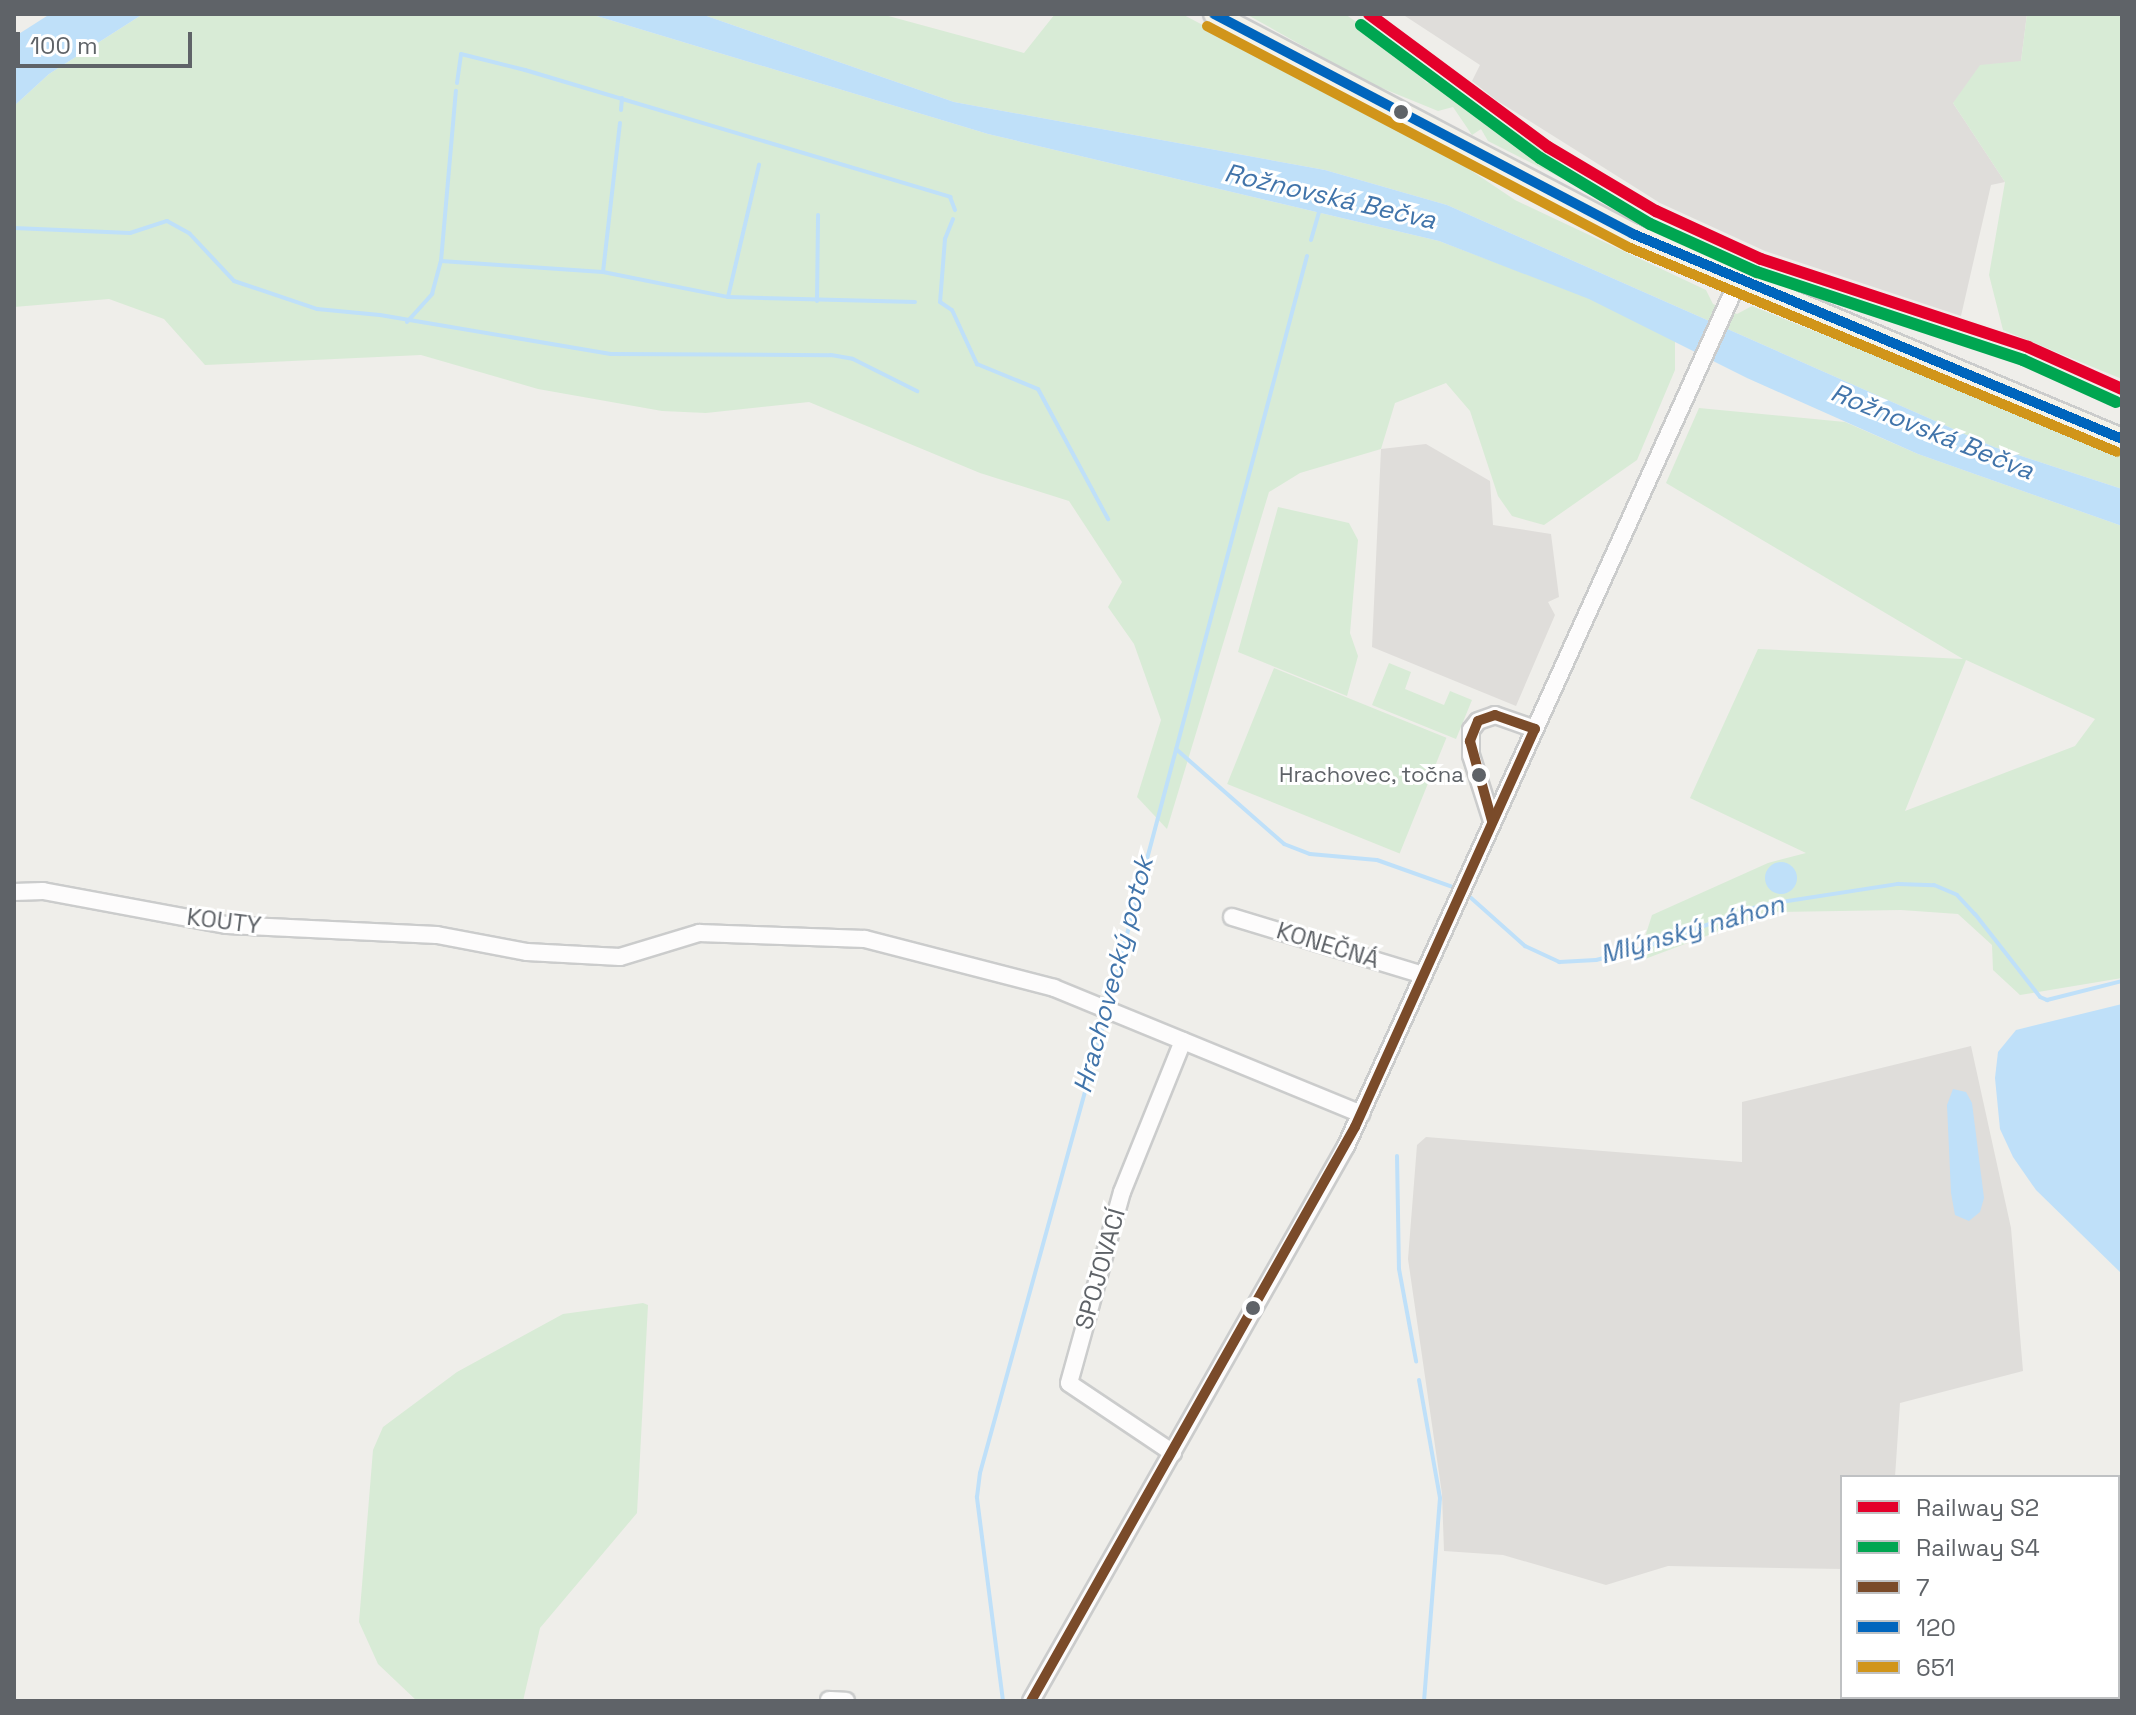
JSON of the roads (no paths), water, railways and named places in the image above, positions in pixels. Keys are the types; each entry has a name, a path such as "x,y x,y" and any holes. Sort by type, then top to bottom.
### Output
{"main road":[{"path":"1214,14 1541,189 1739,279 2122,439"}],"street":[{"path":"1031,1701 1361,1114 1739,279"},
{"path":"1492,821 1471,755 1471,730 1478,721 1495,715 1535,729"},
{"name":"KOUTY","path":"14,892 43,891 227,925 437,935 527,952 620,957 699,933 865,939 1107,1009 1361,1114"},
{"name":"KONEČNÁ","path":"1232,917 1423,975"},
{"name":"SPOJOVACÍ","path":"1173,1453 1069,1383 1122,1192 1183,1041"},
{"path":"829,1700 846,1701"}],"water":[{"path":"50,14 143,14 49,74 14,106 14,37"},
{"name":"Rožnovská Bečva","path":"590,14 701,14 954,102 1325,170 1447,205 1994,447 2122,489 2122,526 1918,454 1747,378 1589,299 1439,241 988,134"},
{"path":"1781,862 1792,867 1797,878 1792,889 1781,894 1770,889 1765,878 1770,867"},
{"path":"2122,1004 2122,1274 2036,1190 2013,1157 2000,1129 1995,1078 1998,1052 2016,1030"},
{"path":"1953,1089 1966,1092 1972,1103 1984,1198 1980,1212 1969,1221 1955,1215 1951,1193 1947,1105"}],"waterway":[{"path":"457,83 461,54 525,70 950,197 955,210"},
{"path":"407,322 432,294 441,261 456,91"},
{"path":"621,110 622,98"},
{"path":"603,272 620,123"},
{"path":"728,297 759,165"},
{"name":"Hrachovecký potok","path":"1311,240 1320,208"},
{"path":"817,301 818,215"},
{"path":"953,219 945,239 940,302 952,310 977,364 1038,389 1108,519"},
{"path":"14,228 130,233 167,221 190,234 234,281 317,309 380,315 611,354 831,355 853,359 917,391"},
{"name":"Hrachovecký potok","path":"1108,1006 1307,256"},
{"path":"441,261 603,272 728,297 915,302"},
{"name":"Mlýnský náhon","path":"1176,749 1284,844 1310,854 1377,860 1455,888"},
{"name":"Mlýnský náhon","path":"1470,897 1525,946 1559,962 1596,960 1640,949 1762,905 1898,884 1934,885 1957,895 1975,914 2040,997 2047,1000 2122,981"},
{"name":"Hrachovecký potok","path":"1003,1701 977,1497 980,1473 1106,1014"},
{"path":"1397,1156 1399,1269 1416,1361"},
{"path":"1419,1380 1440,1498 1424,1701"}],"rail line":[{"name":"S2","path":"1369,14 1548,147 1656,211 1761,259 2028,347 2122,389"},
{"name":"S4","path":"1361,25 1540,158 1650,224 1757,272 2023,360 2116,402"}],"place":[{"name":"Hrachovec, točna","path":"1479,775"}]}
